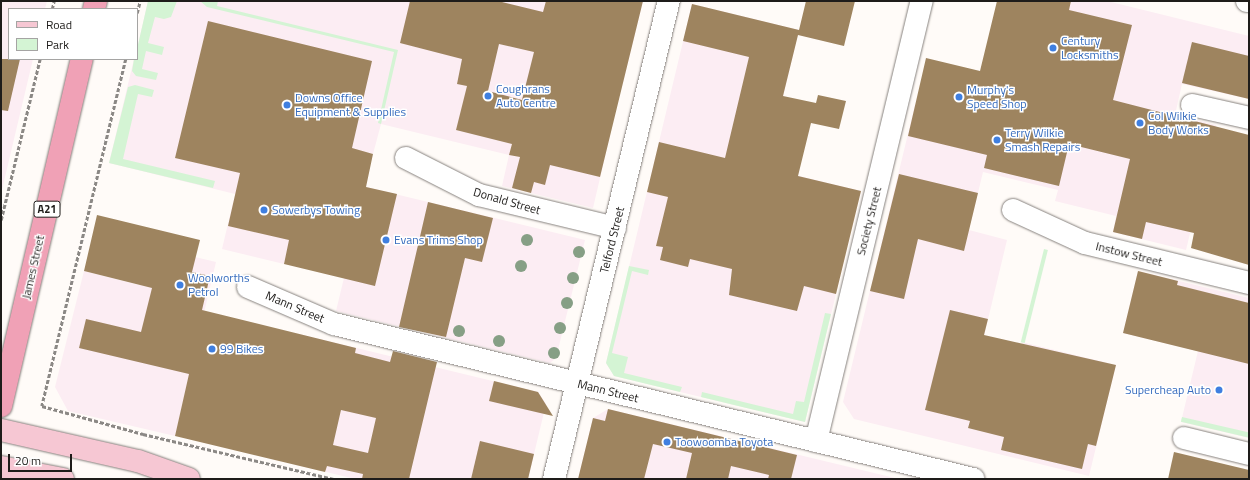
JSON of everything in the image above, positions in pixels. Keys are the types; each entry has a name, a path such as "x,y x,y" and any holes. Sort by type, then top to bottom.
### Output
{"highway":[{"name":"James Street","path":"1,406 82,60"}],"main road":[{"path":"1,430 138,460 189,479"},
{"path":"1,467 63,479"}],"street":[{"name":"Telford Street","path":"554,479 669,1"},
{"name":"Society Street","path":"816,441 922,1"},
{"path":"1192,105 1249,118"},
{"name":"Donald Street","path":"406,158 479,195 615,228"},
{"name":"Instow Street","path":"1013,210 1085,243 1249,283"},
{"name":"Mann Street","path":"248,287 334,324 973,479"},
{"path":"1184,438 1249,454"}],"path":[{"path":"1,220 40,60"},
{"path":"126,60 42,406 143,434 334,479"}],"shaded area":[{"path":"1,1 47,1 45,8 8,8 8,60 33,60 1,194"},
{"name":"Downs Office Equipment & Supplies","path":"148,1 643,1 623,83 532,62 521,108 611,131 593,208 502,186 509,155 381,124 373,154 314,139 284,264 222,249 235,194 109,163 134,60 138,60 138,45"},
{"path":"1024,1 1107,1 1249,36 1249,99 1182,84 1175,115 1216,125 1186,250 1113,232 1116,216 1055,201 1058,190 983,172 969,230 1007,240 979,357 1016,366 1022,342 1116,365 1089,476 854,419 843,402 915,105 994,124"},
{"name":"Toowoomba Toyota","path":"692,4 799,30 766,168 861,191 805,422 614,376 606,363"},
{"path":"366,187 585,240 556,358 550,363 336,311"},
{"path":"149,246 216,262 175,436 68,411 55,387 84,271 139,285"},
{"path":"1138,271 1249,298 1249,438 1181,422 1198,351 1123,333"},
{"path":"299,334 538,392 546,404 528,479 355,479 269,458"},
{"name":"Toowoomba Toyota","path":"608,409 899,479 578,479 593,418"}],"green space":[{"path":"148,1 177,1 171,17 164,19 155,17 148,43 164,47 162,55 146,51 142,69 158,73 156,80 136,76 132,71 134,60 138,60 138,45"},
{"path":"200,1 218,1 217,6 398,50 381,124 378,123 394,52 207,7"},
{"path":"135,85 154,90 152,97 138,94 123,159 215,181 213,188 109,163 128,87"},
{"path":"1044,249 1048,250 1025,343 1021,342"},
{"path":"629,266 649,270 648,275 632,271 612,353 628,357 624,373 682,387 680,392 614,376 606,363"},
{"path":"825,313 831,314 805,422 701,397 702,392 793,414 796,401 804,402"},
{"path":"1182,417 1249,432 1248,437 1181,422"}],"building":[{"path":"410,1 498,1 543,12 546,1 643,1 600,177 550,165 545,185 534,182 531,193 512,188 520,157 509,155 512,144 456,130 467,86 457,84 462,59 400,43","holes":["499,44 534,52 522,100 488,91"]},
{"path":"806,1 855,1 844,46 798,35 783,96 816,103 818,95 846,101 839,129 811,123 798,176 861,191 836,294 804,286 797,311 729,295 732,269 690,259 688,267 660,260 663,247 656,246 668,197 647,192 659,142 725,158 749,57 683,41 692,4 799,30"},
{"path":"997,1 1071,1 1069,10 1132,25 1113,100 1249,135 1249,265 1191,248 1194,233 1146,222 1142,239 1113,232 1130,159 1069,144 1059,186 984,168 987,155 908,136 926,58 980,71"},
{"path":"208,21 372,61 352,148 373,154 366,187 397,194 375,286 284,264 289,240 228,226 240,173 175,158"},
{"path":"1192,42 1249,56 1249,99 1182,83"},
{"path":"1,59 20,60 8,111 1,110"},
{"path":"899,174 978,193 964,251 918,239 904,299 870,291"},
{"path":"428,202 493,218 482,262 465,258 446,337 399,327"},
{"path":"97,215 200,240 192,272 210,276 202,310 356,348 355,353 390,362 393,351 437,362 409,479 362,479 363,474 327,466 325,472 175,436 189,374 79,348 86,319 141,332 152,288 84,271","holes":["341,410 376,418 368,453 333,445"]},
{"path":"1138,271 1178,281 1177,285 1249,303 1249,364 1123,333"},
{"path":"950,310 988,319 984,335 1116,365 1096,446 1088,444 1082,469 1001,450 1004,437 968,428 970,421 925,410"},
{"path":"494,381 538,392 553,416 489,401"},
{"name":"Toowoomba Toyota","path":"608,409 797,455 791,479 768,479 769,475 731,466 728,479 686,479 692,453 653,444 644,479 578,479 593,418 605,421"},
{"path":"480,441 534,454 528,479 471,479"},
{"path":"1174,452 1249,470 1249,479 1168,479"}],"place":[{"name":"Century Locksmiths","path":"1053,48"},
{"name":"Coughrans Auto Centre","path":"488,96"},
{"name":"Murphy's Speed Shop","path":"959,97"},
{"name":"Downs Office Equipment & Supplies","path":"287,105"},
{"name":"Col Wilkie Body Works","path":"1140,123"},
{"name":"Terry Wilkie Smash Repairs","path":"997,140"},
{"name":"Sowerbys Towing","path":"264,210"},
{"name":"Evans Trims Shop","path":"386,240"},
{"name":"Woolworths Petrol","path":"180,285"},
{"name":"99 Bikes","path":"212,349"},
{"name":"Supercheap Auto","path":"1219,390"},
{"name":"Toowoomba Toyota","path":"667,442"}]}
